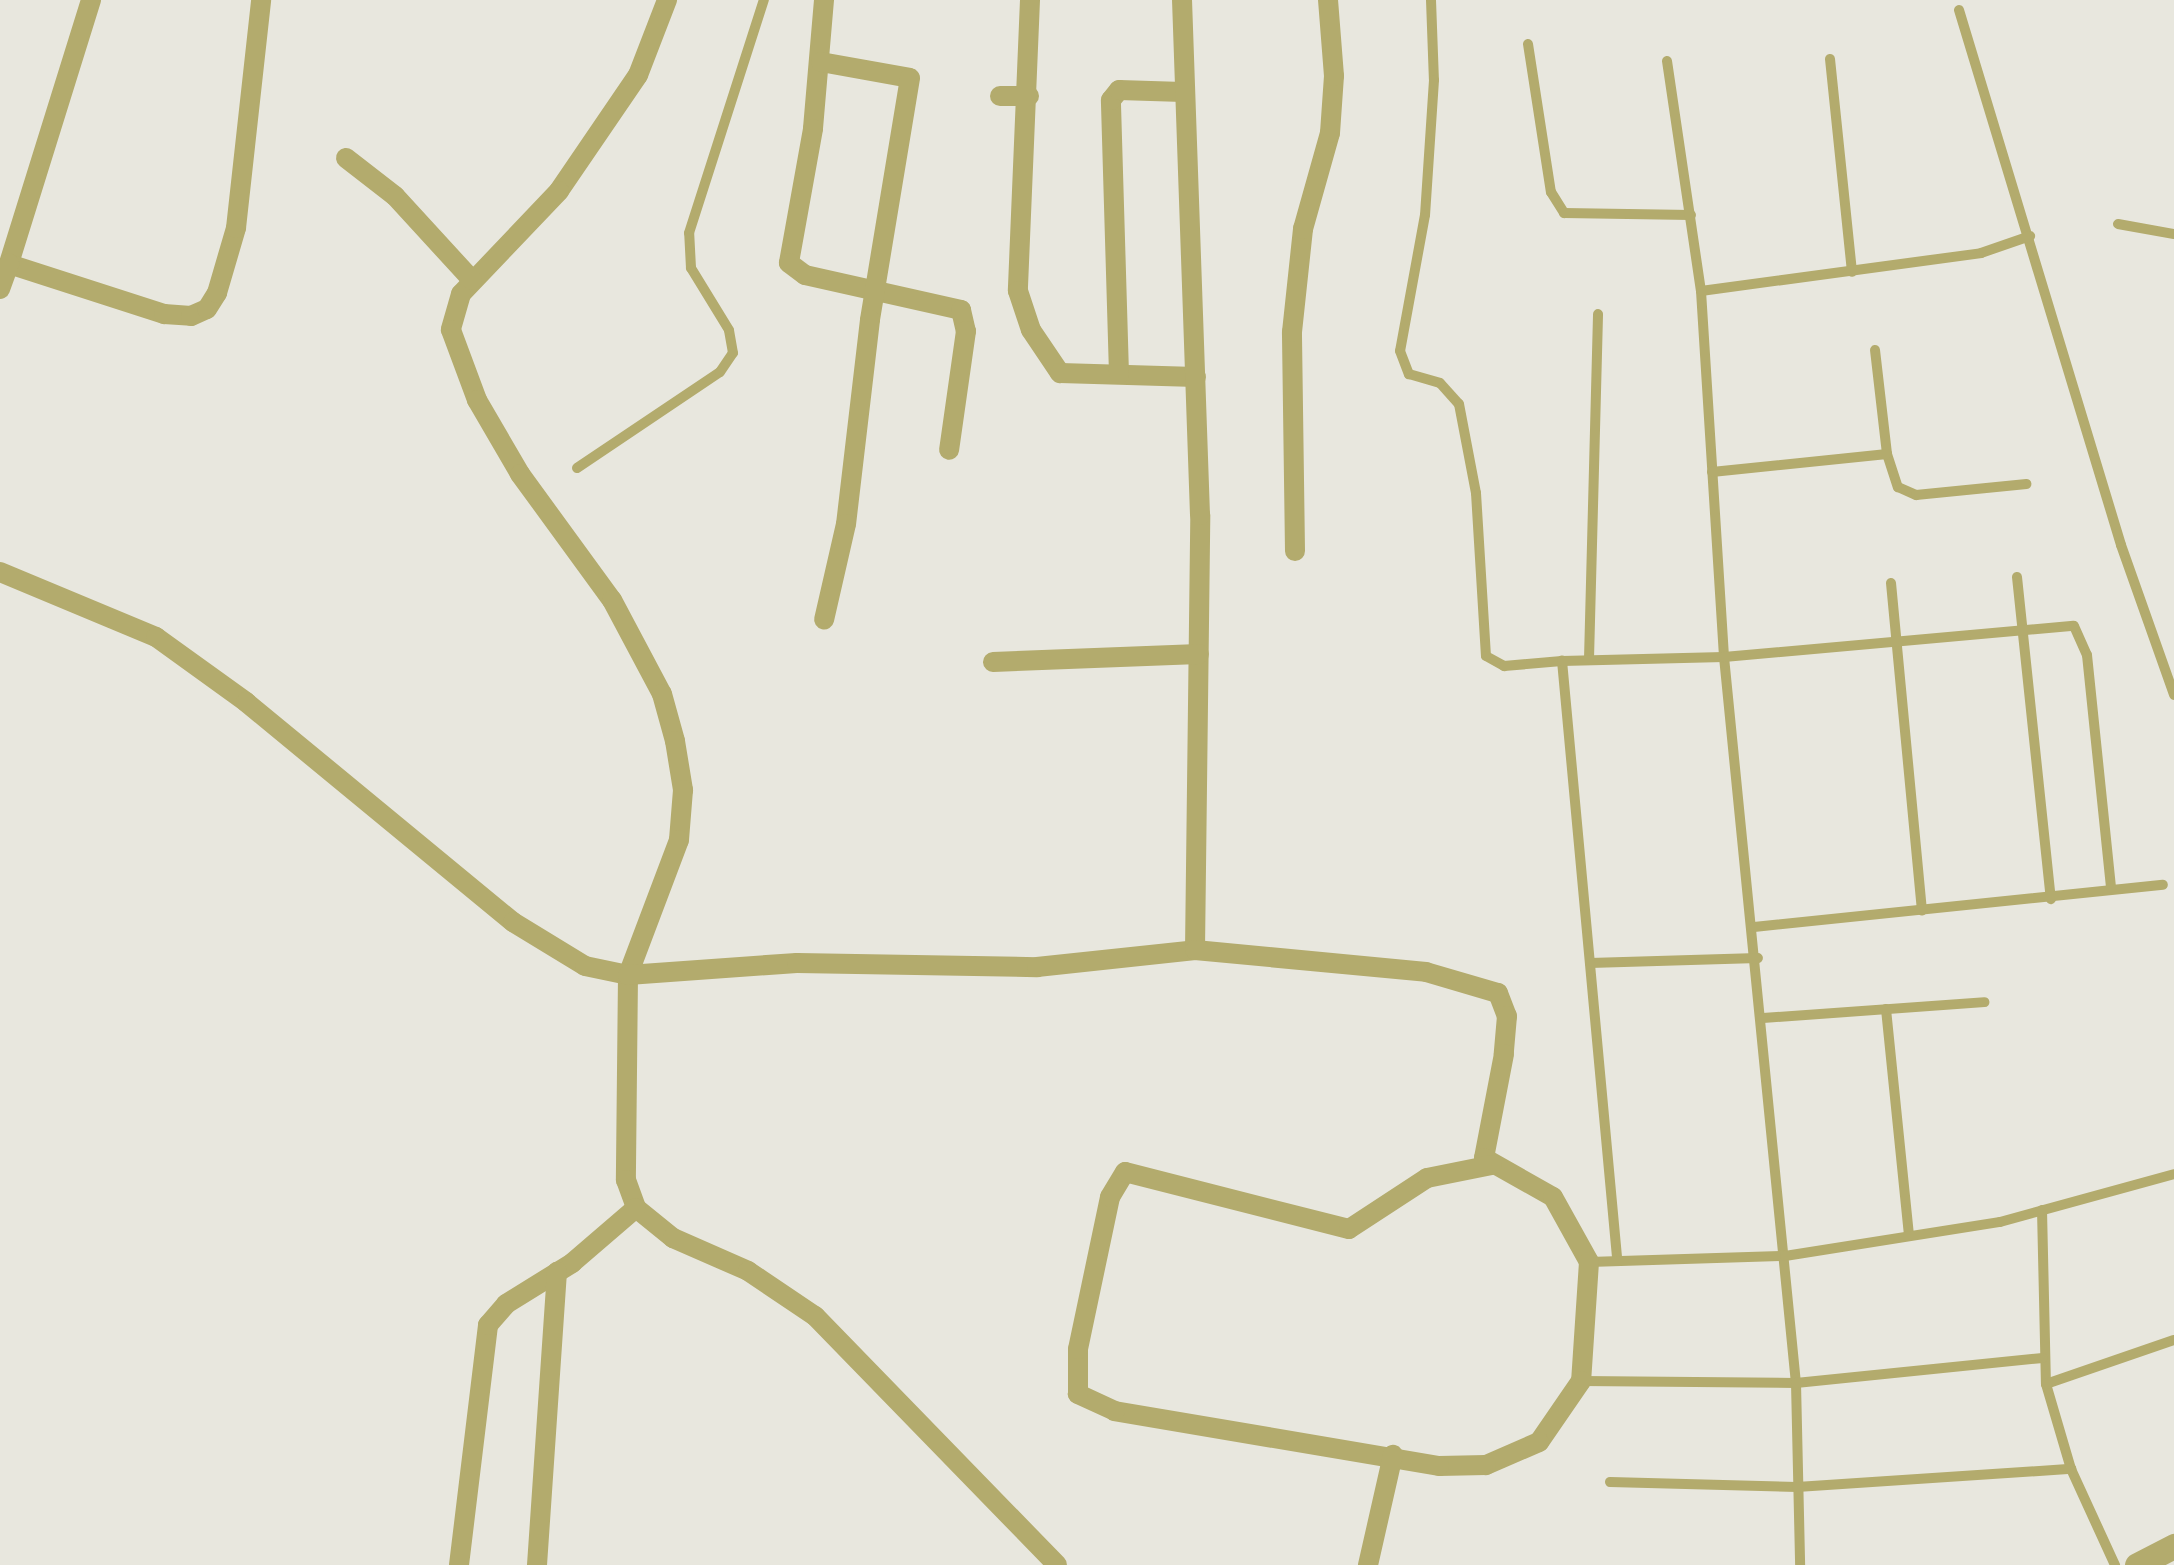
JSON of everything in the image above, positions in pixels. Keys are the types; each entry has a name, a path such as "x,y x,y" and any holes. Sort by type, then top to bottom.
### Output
{"street":[{"path":"0,289 91,0"},
{"path":"8,264 164,314 207,310 236,228 261,0"},
{"path":"667,0 638,75 592,144 559,191 472,280 454,312 457,360 520,474 612,600 662,694 675,740 682,790 679,840 628,975 622,1118 626,1180 636,1208 673,1238 748,1271 815,1316 1057,1565"},
{"path":"824,0 821,62 789,263 794,272 961,310 966,331 949,450"},
{"path":"1030,0 1018,291 1023,310 1060,373 1196,377"},
{"path":"1182,0 1196,377 1199,654 1195,950"},
{"path":"1295,551 1292,332 1304,229 1330,133 1334,76 1328,0"},
{"path":"821,62 910,78 879,293 870,320 846,524 824,620"},
{"path":"1119,374 1111,100 1119,90 1183,92"},
{"path":"1000,96 1029,96"},
{"path":"346,158 395,196 472,280"},
{"path":"0,572 156,636 246,702 513,922 584,966 628,975 797,964 1037,967 1195,950 1426,972 1498,993 1507,1016 1484,1158 1492,1166 1553,1197 1589,1262 1581,1381 1540,1442 1518,1457 1439,1466 1393,1455 1115,1412 1078,1394 1078,1348 1110,1197 1125,1172 1144,1173 1349,1230 1427,1178 1492,1166"},
{"path":"993,662 1199,654"},
{"path":"459,1565 488,1325 506,1304 557,1272 636,1208"},
{"path":"538,1565 557,1272"},
{"path":"1368,1565 1393,1455"},
{"path":"2137,1565 2174,1546"}],"lane":[{"path":"577,468 705,384 733,353 730,330 690,268 690,233 764,0"},
{"path":"1431,0 1434,80 1425,215 1400,351 1409,374 1440,382 1460,404 1472,460 1486,656 1504,666 1589,659 1724,657 2062,623 2083,639 2110,888"},
{"path":"1959,10 2121,545 2174,695"},
{"path":"1528,44 1551,192 1564,214 1691,215"},
{"path":"1830,59 1852,272"},
{"path":"1667,61 1701,292 1724,657 1758,958 1796,1383 1800,1565"},
{"path":"2118,224 2174,234"},
{"path":"1701,292 1981,254 2030,236"},
{"path":"1589,659 1598,314"},
{"path":"1874,350 1886,454 1898,487 1916,495 2026,484"},
{"path":"1712,472 1886,454"},
{"path":"2017,577 2050,899"},
{"path":"1891,583 1922,911"},
{"path":"1562,661 1617,1258"},
{"path":"1754,927 2162,885"},
{"path":"1590,963 1758,958"},
{"path":"1763,1018 1984,1002"},
{"path":"1886,1009 1909,1236"},
{"path":"1589,1262 1617,1258 1785,1256 2042,1210 2174,1174"},
{"path":"2042,1210 2046,1384 2071,1469 2116,1565"},
{"path":"2046,1384 2174,1340"},
{"path":"1581,1381 1796,1383 2043,1358"},
{"path":"1610,1482 1796,1487 2071,1469"}]}
